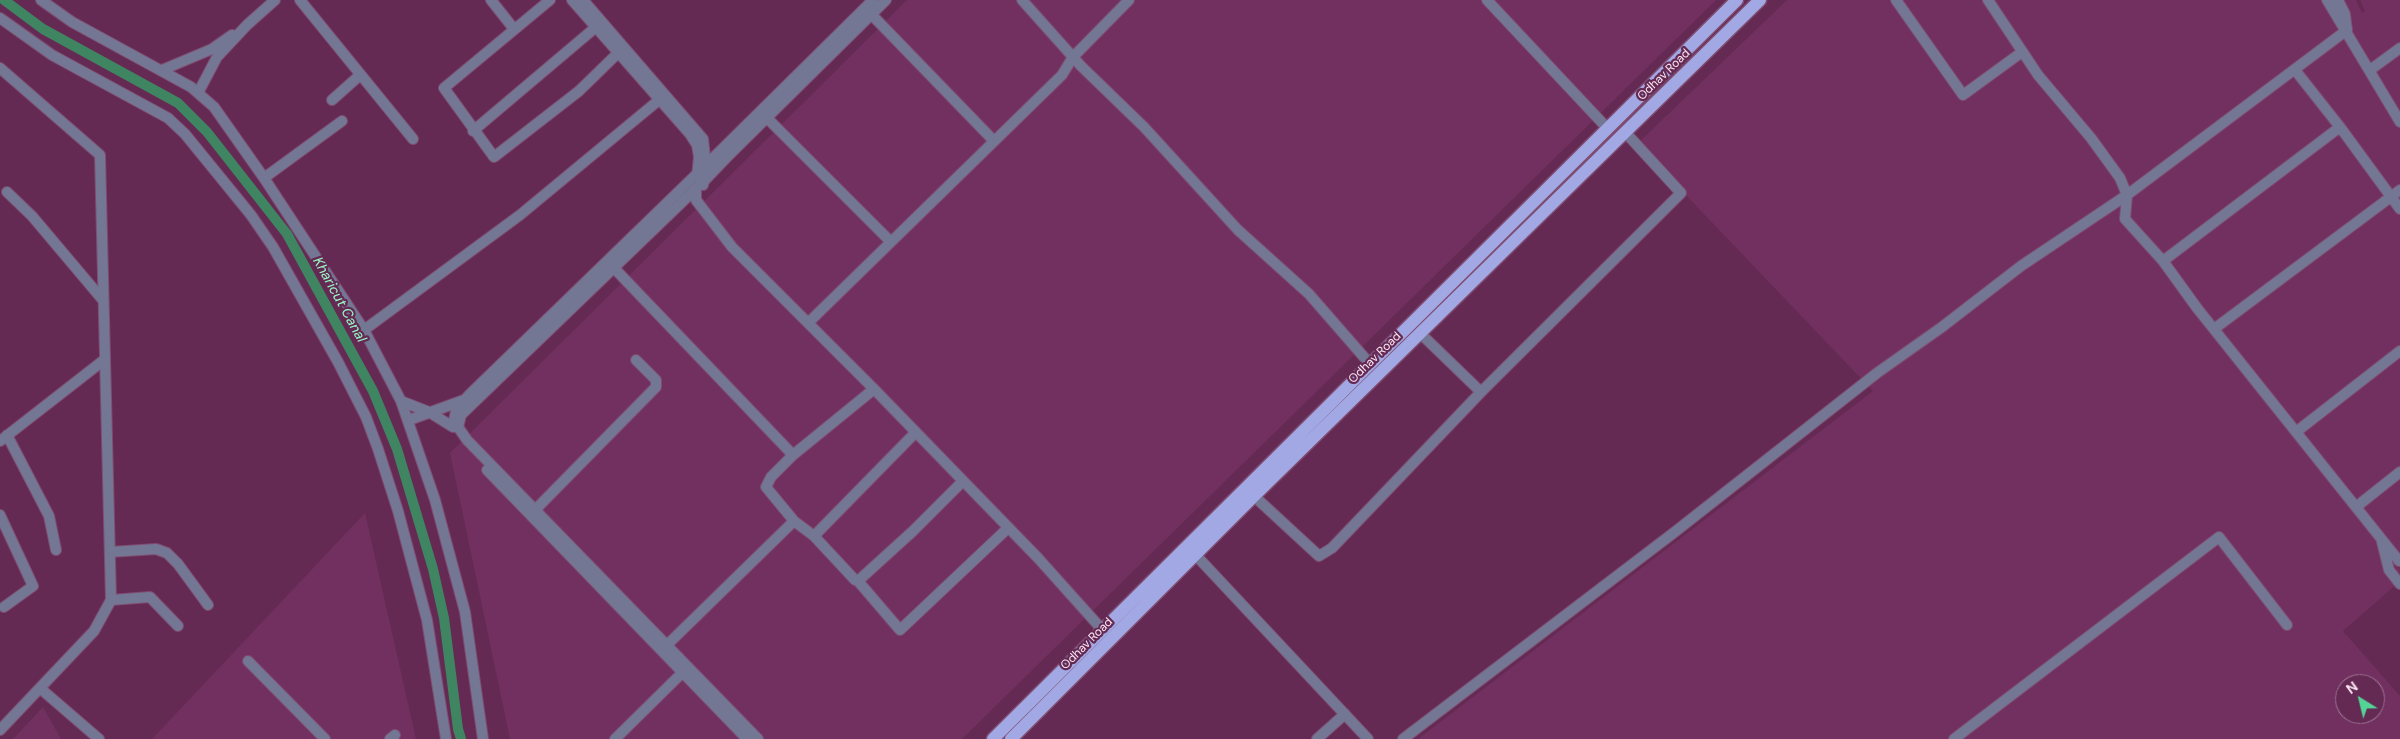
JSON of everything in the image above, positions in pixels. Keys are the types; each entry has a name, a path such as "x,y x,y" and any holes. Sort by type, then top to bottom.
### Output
{"main road":[{"name":"Odhav Road","path":"1011,739 1186,545 1737,0"},
{"name":"Odhav Road","path":"993,739 1196,555 1760,0"}],"street":[{"path":"42,0 72,22 162,70 198,93 214,107 264,178 364,330 401,401 436,500 465,612 483,739"},
{"path":"198,93 218,57 247,25 275,0"},
{"path":"300,0 359,76 413,139"},
{"path":"491,0 514,29"},
{"path":"550,0 444,88 473,131 494,157 579,91 618,53"},
{"path":"572,0 659,100 700,142 722,155"},
{"path":"583,0 700,142 706,165"},
{"path":"747,739 530,516 463,444 456,428 467,403 701,177 873,0"},
{"path":"886,0 766,117 722,155 706,165 696,189 696,200 732,247 916,432 1107,634"},
{"path":"1022,0 1073,57 1144,127 1238,230 1310,294 1370,364"},
{"path":"1113,0 1121,8"},
{"path":"808,323 1062,75 1073,57 1129,0"},
{"path":"1487,0 1608,129"},
{"path":"1896,0 1963,95 2022,52"},
{"path":"1988,0 2038,76 2091,138 2120,178 2127,195 2125,219 2163,261 2214,329 2399,560"},
{"path":"2327,0 2337,20 2347,30 2400,122"},
{"path":"2338,0 2345,14 2347,30"},
{"path":"871,14 994,141"},
{"path":"0,18 52,55 168,118 186,134 251,214 273,247 338,362 366,417 378,448 398,511 428,620 446,739"},
{"path":"162,70 212,49 247,25"},
{"path":"473,131 596,28"},
{"path":"1403,739 1676,531 1877,373 1942,327 2022,266 2127,195 2347,30"},
{"path":"2370,70 2400,50"},
{"path":"0,68 100,155 102,299 111,600 94,631 41,689 0,730"},
{"path":"2294,70 2340,127 2400,209"},
{"path":"332,100 359,76"},
{"path":"364,330 520,215 659,100"},
{"path":"766,117 891,242"},
{"path":"264,178 342,120"},
{"path":"2163,261 2340,127"},
{"path":"1254,496 1315,553 1322,556 1332,548 1481,392 1681,193 1625,132"},
{"path":"700,142 700,194 706,215"},
{"path":"409,420 429,412 467,403 614,268 696,189"},
{"path":"2214,329 2400,190"},
{"path":"7,192 32,216 102,299"},
{"path":"614,268 793,455"},
{"path":"1420,333 1481,392"},
{"path":"2296,432 2400,350"},
{"path":"56,550 49,516 3,438 104,360"},
{"path":"535,510 656,387 656,380 636,360"},
{"path":"874,389 793,455 771,477 766,487 794,522 814,536 858,581 900,630 1008,528"},
{"path":"401,401 429,412 456,428 758,739"},
{"path":"814,536 916,432"},
{"path":"2356,508 2400,472"},
{"path":"858,581 913,532 963,481"},
{"path":"0,515 33,586 4,607"},
{"path":"667,645 794,522"},
{"path":"1954,739 2219,537 2287,625"},
{"path":"2381,538 2388,570 2400,584"},
{"path":"1186,545 1368,739"},
{"path":"110,552 156,549 167,553 178,564 208,605"},
{"path":"111,600 150,597 178,626"},
{"path":"248,661 325,739"},
{"path":"615,739 683,672"},
{"path":"41,689 99,739"},
{"path":"1317,739 1345,714"}],"shaded area":[{"path":"907,0 1716,0 962,739 510,739 450,453"},
{"path":"1787,0 2356,0 2362,13 2365,11 2360,0 2400,0 2400,581 2343,631 2381,674 2335,674 2335,724 2385,724 2385,679 2400,696 2400,739 1418,739 1873,391 1637,144"},
{"path":"365,513 416,739 152,739"},
{"path":"43,707 61,739 13,739"}],"waterway":[{"name":"Kharicut Canal","path":"4,0 43,29 178,103 207,132 287,234 373,391 397,449 433,569 444,618 458,729 461,739"}]}
